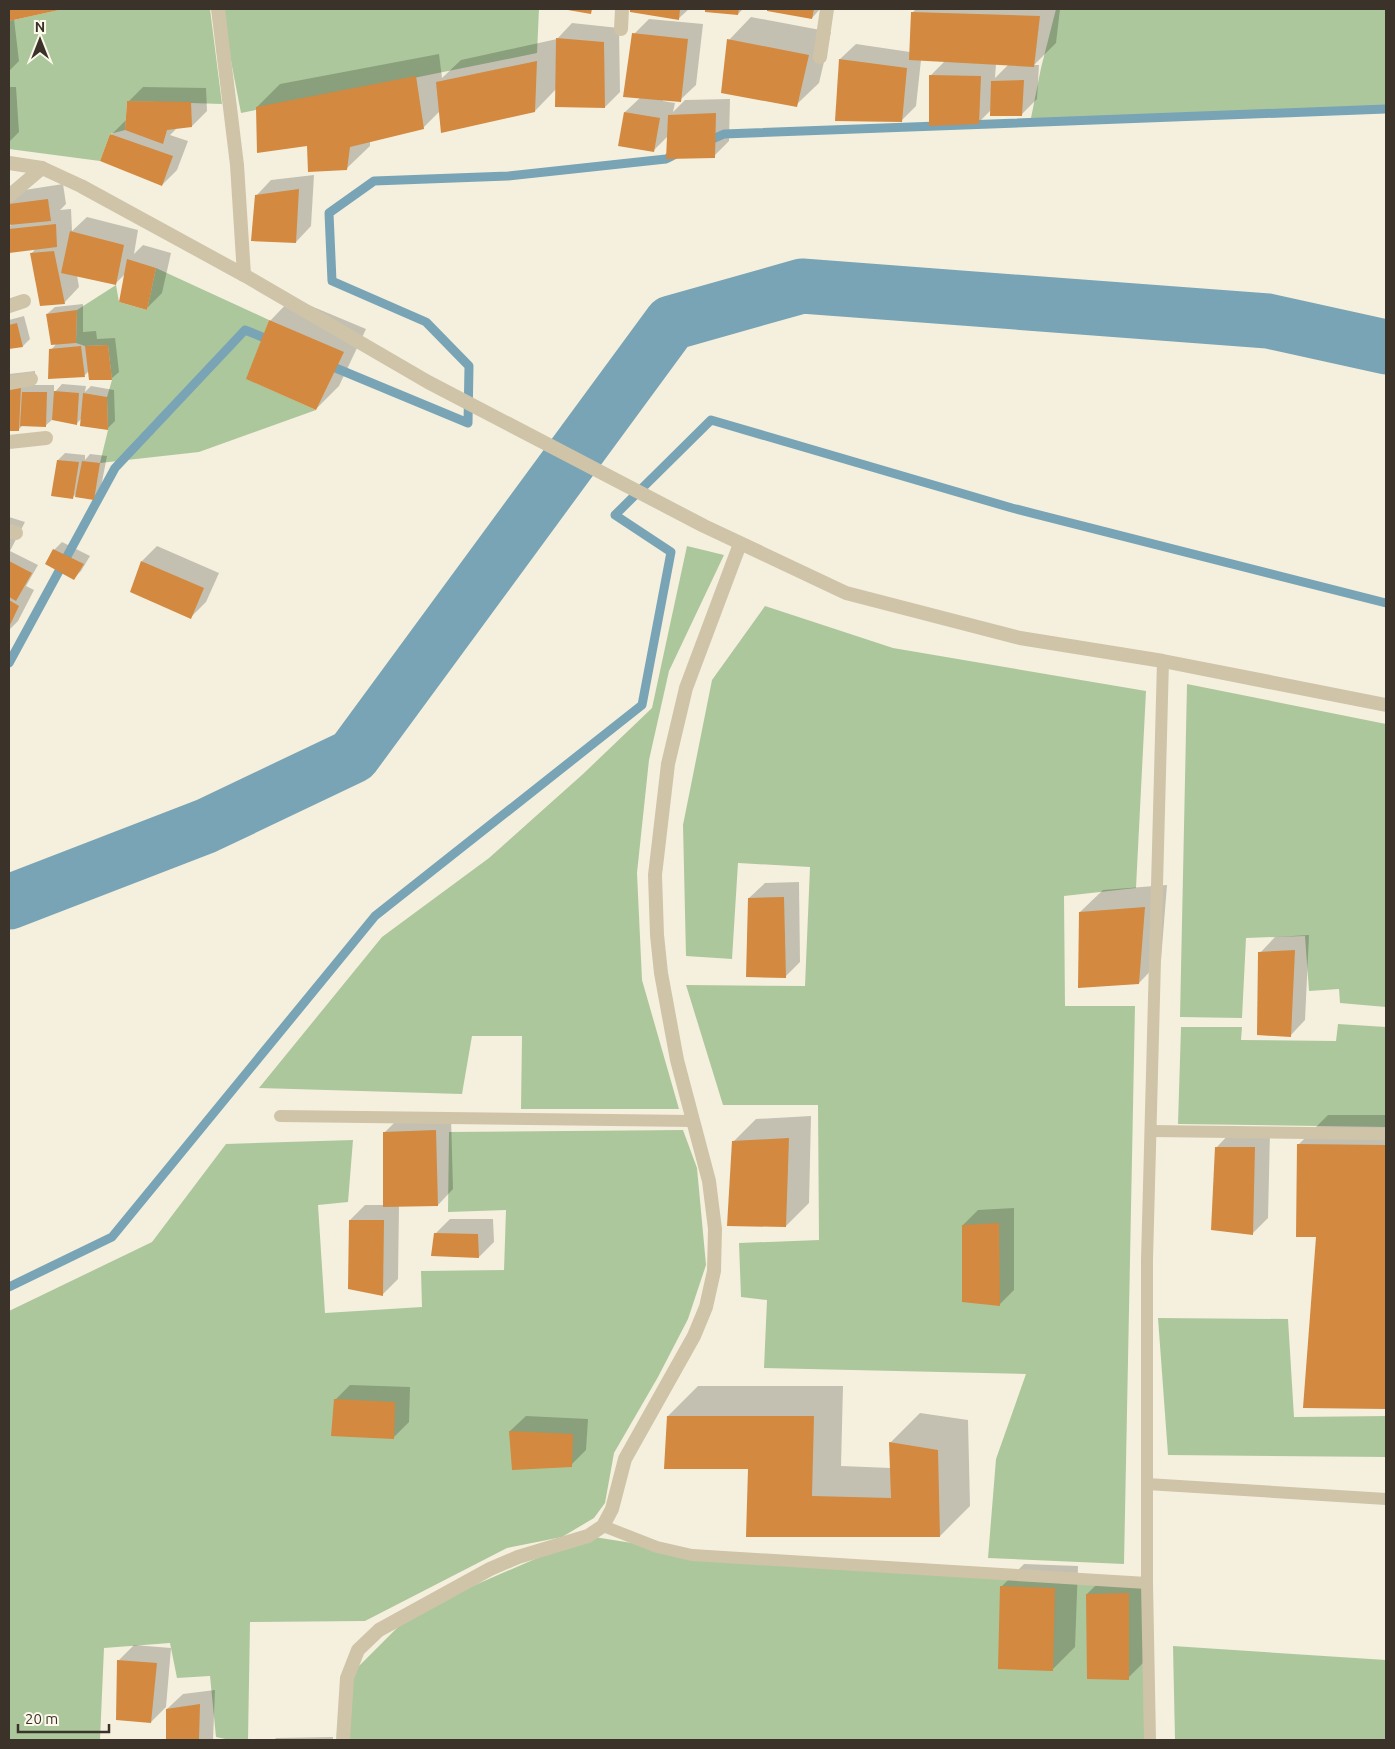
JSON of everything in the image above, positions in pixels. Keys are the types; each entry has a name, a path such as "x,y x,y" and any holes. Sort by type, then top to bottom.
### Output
{"street":[{"path":"218,9 237,165 244,275"},
{"path":"620,29 622,9"},
{"path":"820,57 827,9"},
{"path":"9,163 42,168 81,186 244,275 428,382 704,526 846,593 1020,638 1163,661 1386,705"},
{"path":"9,196 42,168"},
{"path":"9,306 24,301"},
{"path":"9,383 31,379"},
{"path":"9,442 46,438"},
{"path":"343,1740 347,1678 358,1650 378,1630 518,1556 588,1536 603,1526 612,1509 625,1459 694,1336 706,1307 714,1271 715,1229 709,1181 677,1060 661,973 657,936 655,875 668,764 686,688 740,544"}],"lane":[{"path":"1150,1740 1146,1583 1146,1260 1163,661"},
{"path":"280,1116 693,1121"},
{"path":"1151,1131 1386,1134"},
{"path":"1146,1484 1386,1499"},
{"path":"603,1526 657,1546 692,1554 1146,1583"}],"green space":[{"path":"63,9 210,9 222,104 127,101 125,130 110,134 100,161 9,149 9,21"},
{"path":"221,9 539,9 537,53 241,113"},
{"path":"1056,9 1386,9 1386,109 1030,123 1041,68"},
{"path":"156,268 269,320 247,379 316,410 199,452 100,463 108,430 107,397 112,380 108,345 85,346 76,343 77,310 116,285 119,302 147,310"},
{"path":"687,546 724,555 669,671 649,760 637,873 642,980 679,1109 521,1109 522,1036 472,1036 462,1094 259,1088 382,937 489,858 583,774 652,708"},
{"path":"765,606 893,648 1146,691 1136,888 1064,896 1065,1006 1135,1006 1124,1564 988,1558 996,1459 1026,1374 764,1368 767,1300 741,1297 739,1243 819,1240 818,1105 723,1105 686,985 805,986 810,867 738,863 732,959 686,956 683,825 712,680"},
{"path":"1187,684 1386,724 1386,1007 1340,1003 1339,989 1309,991 1305,936 1246,938 1242,1018 1180,1017"},
{"path":"1338,1024 1386,1027 1386,1127 1178,1124 1181,1027 1242,1027 1241,1040 1336,1041"},
{"path":"683,1130 697,1168 706,1265 688,1319 658,1377 614,1453 605,1503 594,1518 562,1537 507,1548 365,1621 250,1622 248,1740 230,1740 216,1737 210,1676 177,1678 170,1643 104,1648 100,1740 9,1740 9,1311 152,1242 226,1144 353,1140 348,1202 318,1205 325,1313 422,1307 421,1271 504,1270 506,1210 448,1212 449,1132"},
{"path":"1158,1318 1288,1319 1294,1417 1386,1416 1386,1457 1168,1455"},
{"path":"588,1536 657,1547 1147,1583 1150,1740 343,1740 347,1678 413,1612"},
{"path":"1173,1646 1386,1660 1386,1740 1175,1740"}],"building":[{"path":"9,9 59,9 59,10 9,21"},
{"path":"562,9 592,9 591,14"},
{"path":"630,9 680,9 679,20 630,12"},
{"path":"705,9 739,9 738,15 705,12"},
{"path":"767,9 814,9 812,19 767,11"},
{"path":"911,12 1040,16 1034,67 909,60"},
{"path":"632,33 688,39 681,102 623,97"},
{"path":"556,38 604,42 605,108 555,107"},
{"path":"727,39 809,55 797,107 721,93"},
{"path":"839,59 907,68 902,122 835,121"},
{"path":"537,61 535,112 441,133 436,82"},
{"path":"929,75 981,76 979,124 929,126"},
{"path":"416,76 424,129 350,147 347,170 308,172 307,146 257,153 256,107"},
{"path":"1024,80 1022,116 990,116 991,81"},
{"path":"127,101 191,102 192,127 167,130 163,144 125,130"},
{"path":"624,112 660,118 654,152 618,146"},
{"path":"716,113 715,158 666,159 668,115"},
{"path":"110,134 173,156 162,186 100,161"},
{"path":"299,189 296,243 251,241 255,195"},
{"path":"48,199 51,221 9,225 9,204"},
{"path":"56,224 57,247 9,253 9,229"},
{"path":"70,231 124,245 116,285 61,273"},
{"path":"54,251 65,304 40,306 30,253"},
{"path":"127,259 156,268 147,310 119,302"},
{"path":"77,310 76,343 51,345 46,314"},
{"path":"269,320 344,352 316,410 246,379"},
{"path":"17,323 23,347 9,349 9,325"},
{"path":"108,345 112,380 89,380 85,346"},
{"path":"81,346 85,377 48,379 49,349"},
{"path":"21,386 19,431 9,431 9,387"},
{"path":"54,391 79,393 77,425 52,420"},
{"path":"22,392 47,392 46,427 20,426"},
{"path":"83,393 107,397 108,430 80,426"},
{"path":"57,460 79,462 73,499 51,496"},
{"path":"82,461 100,463 94,500 75,497"},
{"path":"53,549 84,564 74,580 45,564"},
{"path":"9,561 32,573 16,601 9,597"},
{"path":"141,561 204,588 191,619 130,592"},
{"path":"9,600 19,606 9,627"},
{"path":"784,897 786,978 746,977 748,898"},
{"path":"1145,907 1139,984 1078,988 1079,912"},
{"path":"1295,950 1291,1037 1257,1035 1258,952"},
{"path":"436,1130 438,1206 383,1207 383,1132"},
{"path":"789,1138 786,1227 727,1226 732,1141"},
{"path":"1297,1144 1386,1145 1386,1409 1303,1408 1316,1237 1296,1237"},
{"path":"1215,1147 1255,1147 1253,1235 1211,1230"},
{"path":"349,1220 384,1220 383,1296 348,1289"},
{"path":"999,1223 1000,1306 962,1302 962,1225"},
{"path":"434,1233 478,1234 479,1258 431,1256"},
{"path":"334,1399 395,1402 394,1439 331,1436"},
{"path":"667,1416 814,1416 812,1496 891,1498 889,1442 938,1450 940,1537 746,1537 748,1469 664,1469"},
{"path":"509,1431 573,1434 572,1467 512,1470"},
{"path":"1000,1586 1055,1588 1053,1671 998,1669"},
{"path":"1129,1593 1129,1680 1087,1679 1086,1594"},
{"path":"117,1660 157,1663 151,1723 116,1720"},
{"path":"200,1704 199,1740 166,1740 166,1709"}],"waterway":[{"path":"706,142 724,134 1386,109"},
{"path":"326,364 468,423 469,366 426,322 332,281 329,213 374,181 508,176 666,159 676,154"},
{"path":"9,902 206,826 353,756 671,323 802,286 1268,321 1386,347"},
{"path":"9,663 115,468 245,330 272,341"},
{"path":"9,1287 112,1237 375,916 642,705 671,552 615,515 711,420 1012,508 1386,603"}]}
